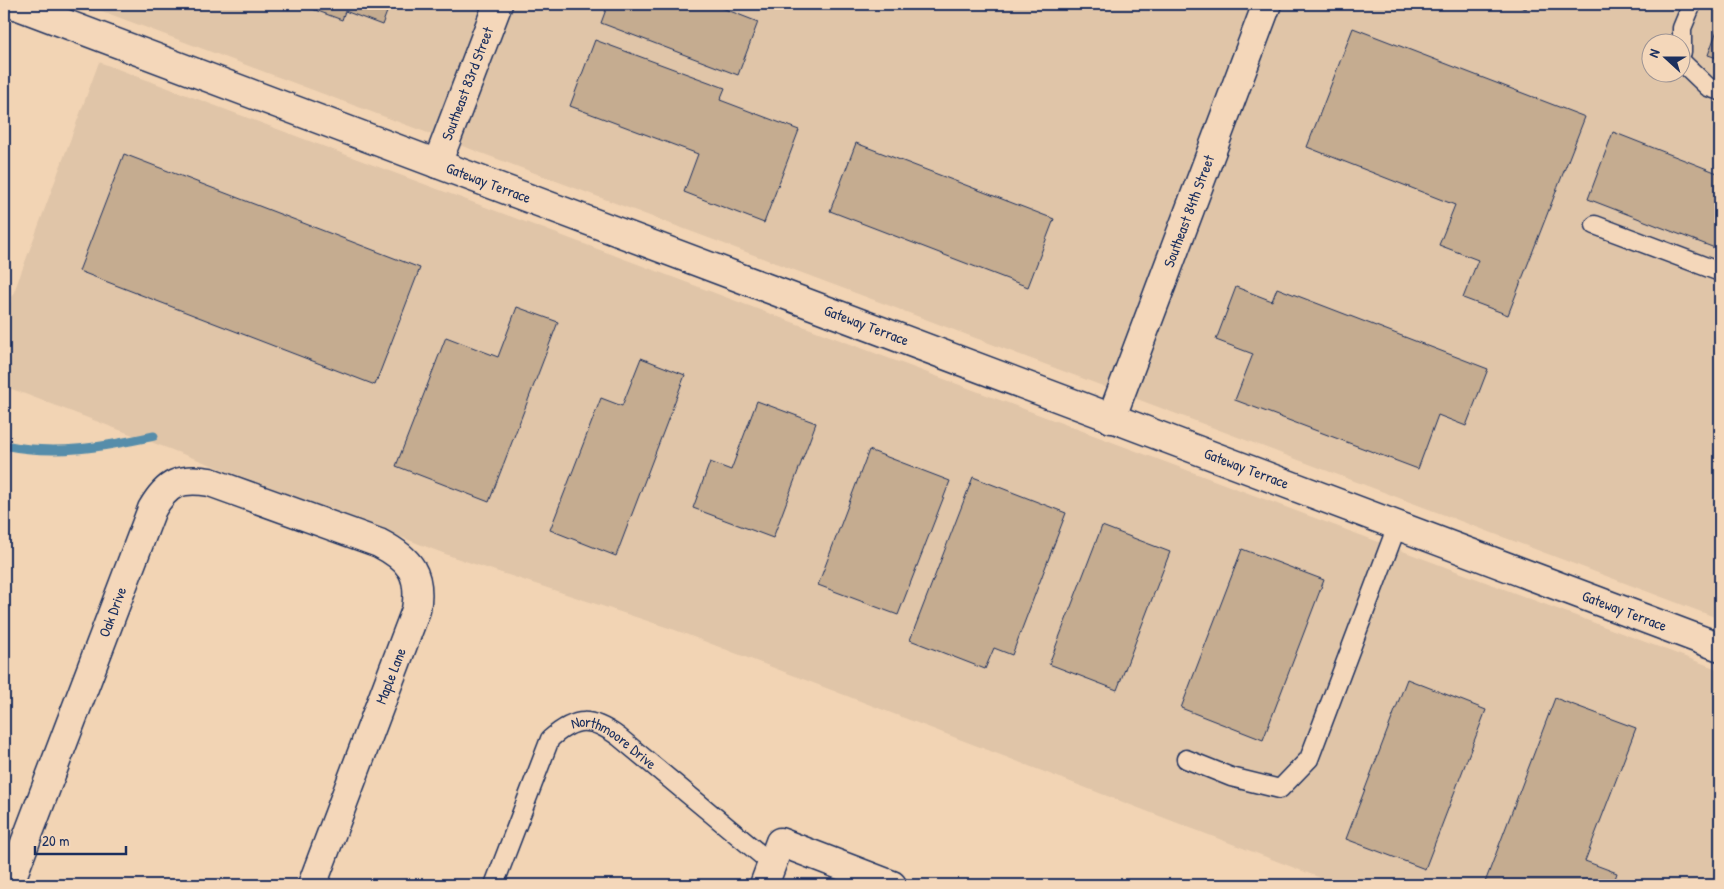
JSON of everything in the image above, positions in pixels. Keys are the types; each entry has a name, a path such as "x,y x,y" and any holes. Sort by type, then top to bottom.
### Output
{"street":[{"name":"Gateway Terrace","path":"13,4 1720,647"},
{"name":"Southeast 83rd Street","path":"437,164 498,4"},
{"name":"Southeast 84th Street","path":"1111,418 1267,4"},
{"name":"Oak Drive","path":"9,885 138,546 161,494 174,484 191,479 210,482 315,520"},
{"name":"Maple Lane","path":"312,885 416,610 418,595 411,565 396,551 315,520"},
{"path":"768,875 780,842 892,885"}],"lane":[{"path":"1682,32 1692,4"},
{"path":"1692,72 1708,87 1720,92"},
{"path":"1595,225 1720,272"},
{"path":"1186,759 1231,777 1280,788 1309,759 1397,526"},
{"name":"Northmoore Drive","path":"494,885 550,739 565,726 585,721 603,726 619,737 768,875"}],"shaded area":[{"path":"83,4 1720,4 1720,619 925,319"},
{"path":"99,62 1720,670 1720,885 1339,885 675,630 456,558 4,386 4,319"}],"building":[{"path":"299,4 390,4 382,25 345,11 342,20"},
{"path":"608,4 712,4 758,22 738,75 601,23"},
{"path":"1083,4 1098,4 1096,9"},
{"path":"1513,4 1528,4 1526,9"},
{"path":"1720,22 1720,59 1708,55"},
{"path":"1353,28 1585,117 1508,315 1463,298 1478,260 1439,245 1455,205 1307,147"},
{"path":"595,40 725,88 720,100 799,130 764,223 684,192 698,154 570,106"},
{"path":"1613,132 1720,174 1720,250 1588,199"},
{"path":"856,143 1054,219 1028,287 830,211"},
{"path":"124,154 420,268 375,385 79,271"},
{"path":"1236,287 1272,301 1277,288 1488,369 1466,426 1438,415 1418,469 1235,400 1253,354 1216,340"},
{"path":"517,307 558,322 489,502 396,466 446,337 498,357"},
{"path":"641,358 685,375 616,556 550,530 601,398 622,406"},
{"path":"757,401 816,423 773,538 693,508 710,462 731,470"},
{"path":"869,450 950,481 898,615 818,585"},
{"path":"973,477 1066,513 1012,655 994,648 985,669 910,640"},
{"path":"1102,526 1170,552 1117,690 1049,664"},
{"path":"1242,549 1324,580 1263,740 1181,708"},
{"path":"1407,679 1486,710 1425,869 1346,839"},
{"path":"1555,698 1636,728 1585,861 1617,873 1613,885 1484,885"}],"waterway":[{"path":"4,445 42,450 79,449 117,444 154,436"}]}
